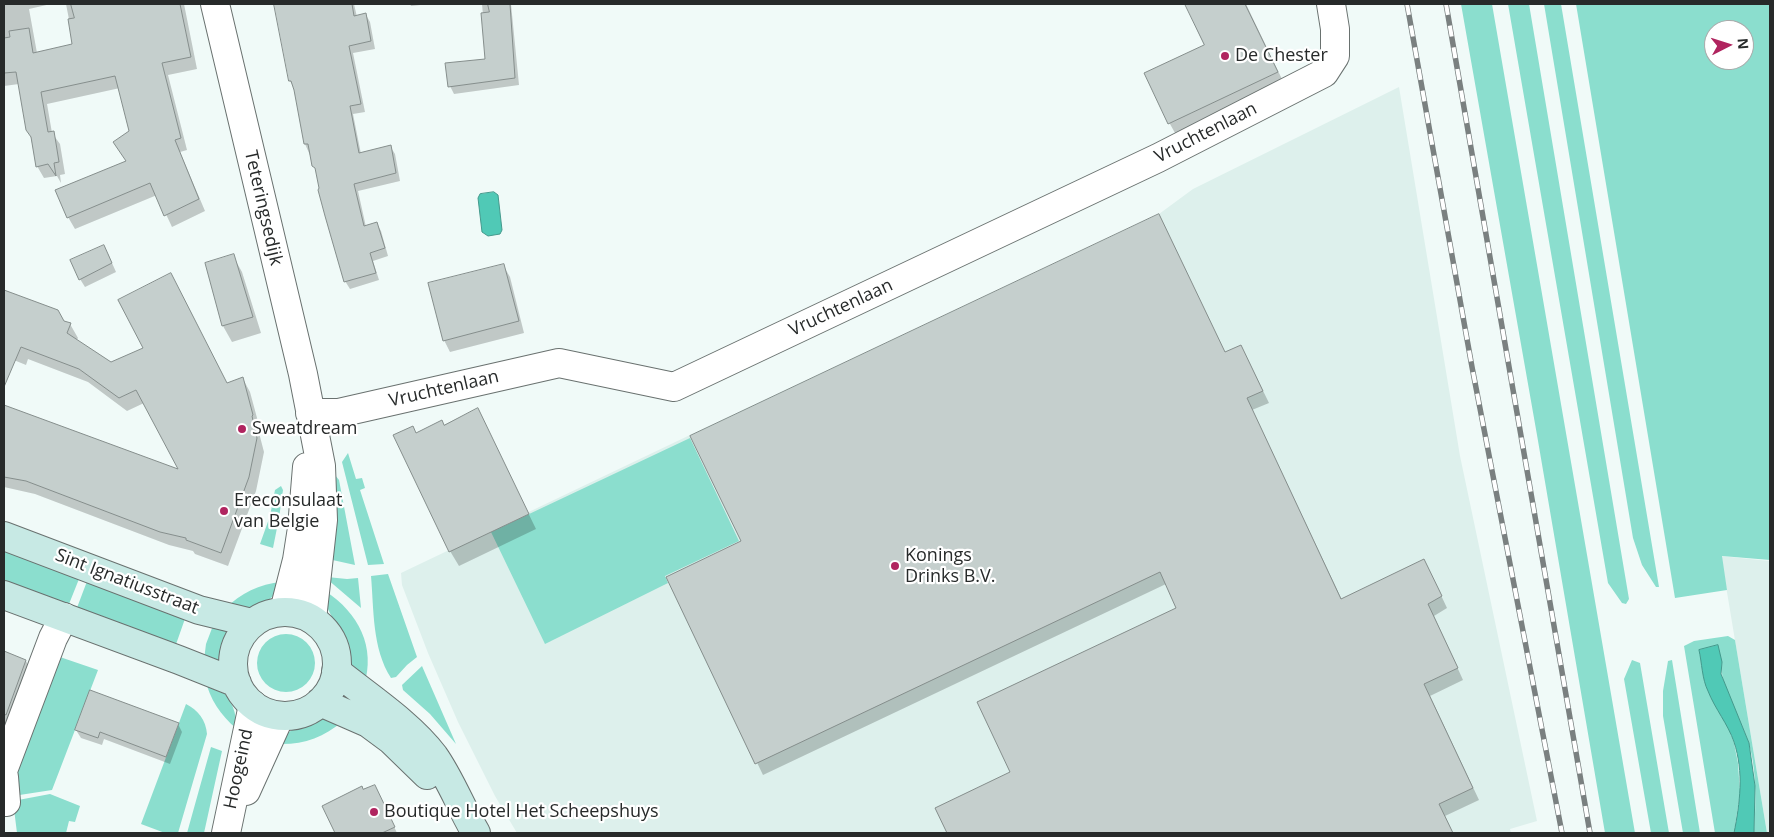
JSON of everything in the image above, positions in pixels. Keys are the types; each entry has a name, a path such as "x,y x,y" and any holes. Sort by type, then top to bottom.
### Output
{"main road":[{"name":"Sint Ignatiusstraat","path":"4,536 200,610 252,623"},
{"path":"4,594 236,683"},
{"path":"284,612 299,613 312,619 332,641 336,656 336,671 328,693 320,702 308,710 294,715 280,716 265,712 253,705 243,695 236,683 232,667 234,651 241,635 252,623 262,617 284,612"},
{"path":"336,671 407,728 432,755 449,779 476,833"},
{"path":"320,702 368,723 407,755 462,808"}],"street":[{"name":"Teteringsedijk","path":"215,4 303,374 321,466 323,520 312,619"},
{"name":"Vruchtenlaan","path":"310,413 339,413 560,363 674,387 1158,158 1324,73 1335,56 1335,30 1331,4"},
{"name":"Teteringsedijk","path":"284,612 297,560 302,528 310,413"},
{"path":"4,768 53,638 64,617"},
{"name":"Hoogeind","path":"226,833 253,705"},
{"name":"Hoogeind","path":"226,833 280,716"}],"shaded area":[{"path":"1461,4 1492,4 1635,833 1605,833"},
{"path":"1508,4 1529,4 1629,599 1626,604 1622,603 1608,583"},
{"path":"1544,4 1561,4 1659,587 1656,587 1642,565 1633,538"},
{"path":"1576,4 1770,4 1770,560 1722,556 1727,590 1675,598"},
{"path":"1399,87 1460,456 1537,821 1510,829 1511,833 517,833 495,796 458,722 428,653 402,585 401,573 1159,214 1193,189"},
{"path":"494,192 498,195 502,230 500,234 488,236 482,232 478,198 480,194"},
{"path":"690,438 739,541 665,576 668,583 545,644 491,532"},
{"path":"348,453 356,479 362,478 365,488 360,490 384,564 368,565 342,462"},
{"path":"335,475 339,480 355,565 328,559"},
{"path":"281,486 283,490 273,548 260,544 270,516 275,490"},
{"path":"4,545 81,574 67,609 4,585"},
{"path":"1721,556 1770,561 1770,833 1767,833"},
{"path":"388,574 417,657 396,677 391,678 380,654 377,642 371,576"},
{"path":"89,576 187,613 174,650 75,613"},
{"path":"327,577 358,578 361,608 327,579"},
{"path":"282,582 271,598 259,606 244,609 225,609 237,598 251,590"},
{"path":"325,591 347,610 362,632 368,658 364,686 352,670 346,646 327,607"},
{"path":"214,623 228,630 221,648 220,665 204,660 206,644"},
{"path":"286,634 297,636 310,647 315,663 313,674 302,687 286,692 275,690 262,679 257,663 259,652 270,639"},
{"path":"1728,636 1735,640 1767,833 1754,833 1755,787 1751,752 1745,732 1723,681 1722,662 1699,650 1734,743 1738,763 1740,793 1734,833 1715,833 1684,646 1694,641"},
{"path":"1718,645 1722,662 1721,674 1749,743 1755,786 1754,833 1734,833 1740,788 1737,753 1731,735 1711,698 1703,676 1699,650"},
{"path":"57,656 98,670 52,790 13,796 12,780"},
{"path":"1632,660 1640,663 1669,833 1651,833 1624,679"},
{"path":"1672,660 1700,833 1683,833 1663,716 1663,691 1668,661"},
{"path":"422,666 456,744 430,714 403,690 402,685"},
{"path":"205,679 219,688 229,699 235,712 237,729 216,706"},
{"path":"186,704 201,716 207,734 178,833 165,833 141,824"},
{"path":"318,719 343,721 328,732 304,742 277,744 295,728"},
{"path":"211,747 222,751 204,833 187,833"},
{"path":"50,794 80,806 75,822 69,821 66,833 17,833 13,801"}],"building":[{"path":"71,4 180,4 191,57 162,63 181,138 175,140 199,199 164,216 150,183 67,218 55,190 126,161 113,142 129,131 115,76 41,92 48,132 54,131 59,162 54,163 56,176 48,164 36,167 31,137 26,130 16,72 4,73 4,38 10,37 9,31 29,28 33,53 72,44 68,19 74,18"},
{"path":"274,4 352,4 354,16 366,13 371,41 349,46 361,104 350,106 359,153 391,145 396,173 354,184 364,226 377,222 385,248 370,253 376,273 344,282 318,190 315,168 312,166 308,144 304,144 294,90 291,81 289,81"},
{"path":"488,4 510,4 515,78 448,87 445,63 485,59 481,13 489,12"},
{"name":"De Chester","path":"1185,4 1245,4 1278,72 1168,124 1144,73 1204,45"},
{"path":"1159,214 1225,352 1241,345 1263,391 1247,398 1341,599 1424,559 1442,596 1428,604 1458,668 1424,684 1473,788 1439,804 1453,833 947,833 935,808 1010,772 977,702 1176,608 1160,572 755,764 666,577 741,541 690,436"},
{"path":"104,245 112,263 79,280 70,260"},
{"path":"234,254 253,317 222,326 205,263"},
{"path":"504,264 519,321 443,341 428,283"},
{"path":"171,273 227,383 243,377 253,415 257,438 249,477 221,553 186,540 186,538 160,532 26,481 4,477 4,405 178,469 136,390 119,398 79,369 21,347 4,387 4,290 58,310 64,321 71,323 67,333 111,362 143,348 118,300"},
{"path":"478,408 529,514 449,552 393,435 413,426 416,433 442,420 444,425"},
{"path":"4,651 26,660 6,715 4,714"},
{"path":"90,690 179,723 166,757 100,732 98,738 75,730"},
{"path":"375,785 395,827 382,833 335,833 322,806 362,786 363,789"}],"railway":[{"path":"1407,4 1472,367 1562,833"},
{"path":"1446,4 1590,833"}],"place":[{"name":"De Chester","path":"1225,56"},
{"name":"Sweatdream","path":"242,429"},
{"name":"Ereconsulaat van Belgie","path":"224,511"},
{"name":"Konings Drinks B.V.","path":"895,566"},
{"name":"Boutique Hotel Het Scheepshuys","path":"374,812"}]}
